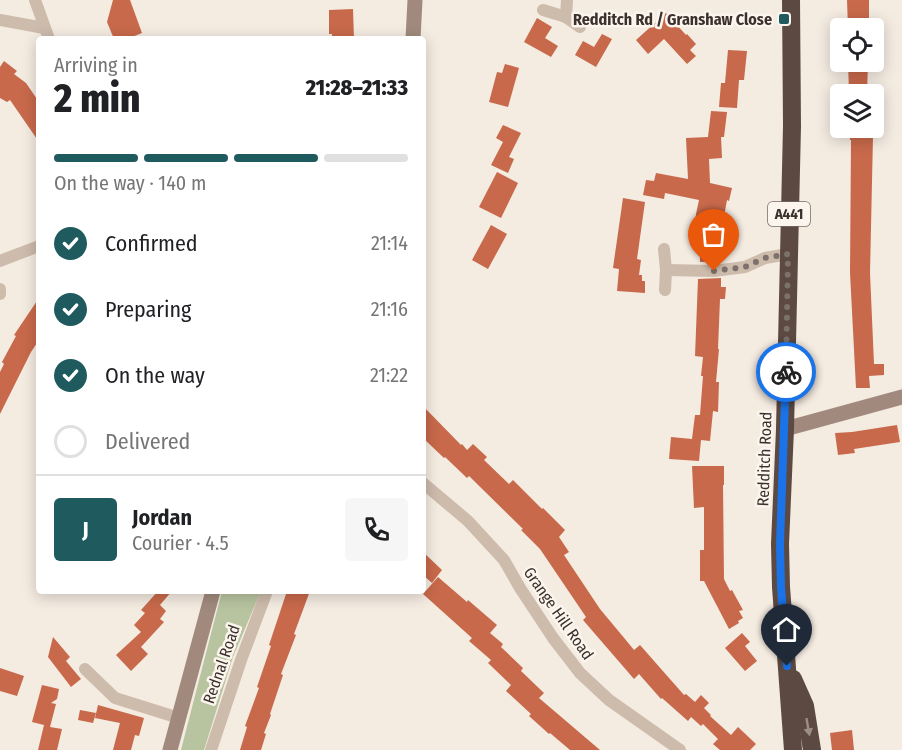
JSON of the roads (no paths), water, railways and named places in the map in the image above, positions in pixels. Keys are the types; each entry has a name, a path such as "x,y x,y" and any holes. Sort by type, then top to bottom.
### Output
{"highway":[{"name":"Redditch Road","path":"791,0 792,126 780,544 781,587 794,750"},
{"name":"Redditch Road","path":"787,666 805,706 812,750"}],"street":[{"path":"34,0 46,34"},
{"path":"413,36 415,0"},
{"path":"566,17 567,0"},
{"path":"543,10 566,17 579,27"},
{"path":"0,20 46,34"},
{"path":"0,261 36,247"},
{"path":"664,249 665,290"},
{"path":"666,270 735,269 765,258 788,254"},
{"path":"785,429 902,397"},
{"name":"Grange Hill Road","path":"426,485 468,520 504,560 553,638 580,673 609,700 680,750"},
{"name":"Rednal Road","path":"170,750 212,594"},
{"name":"Rednal Road","path":"211,750 266,594"},
{"path":"85,669 115,698 179,718"}],"place":[{"name":"Redditch Rd / Granshaw Close","path":"784,19"}]}
